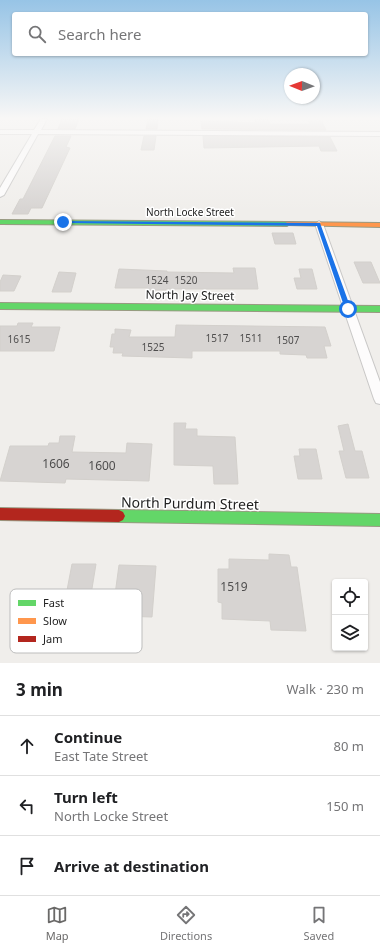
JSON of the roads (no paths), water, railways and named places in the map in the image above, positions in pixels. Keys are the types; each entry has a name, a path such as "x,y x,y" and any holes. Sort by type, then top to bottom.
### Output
{"street":[{"path":"0,195 26,150"},
{"name":"North Locke Street","path":"0,222 380,225"},
{"path":"319,224 380,399"},
{"name":"North Jay Street","path":"0,306 380,309"},
{"name":"North Purdum Street","path":"0,514 380,520"}]}
